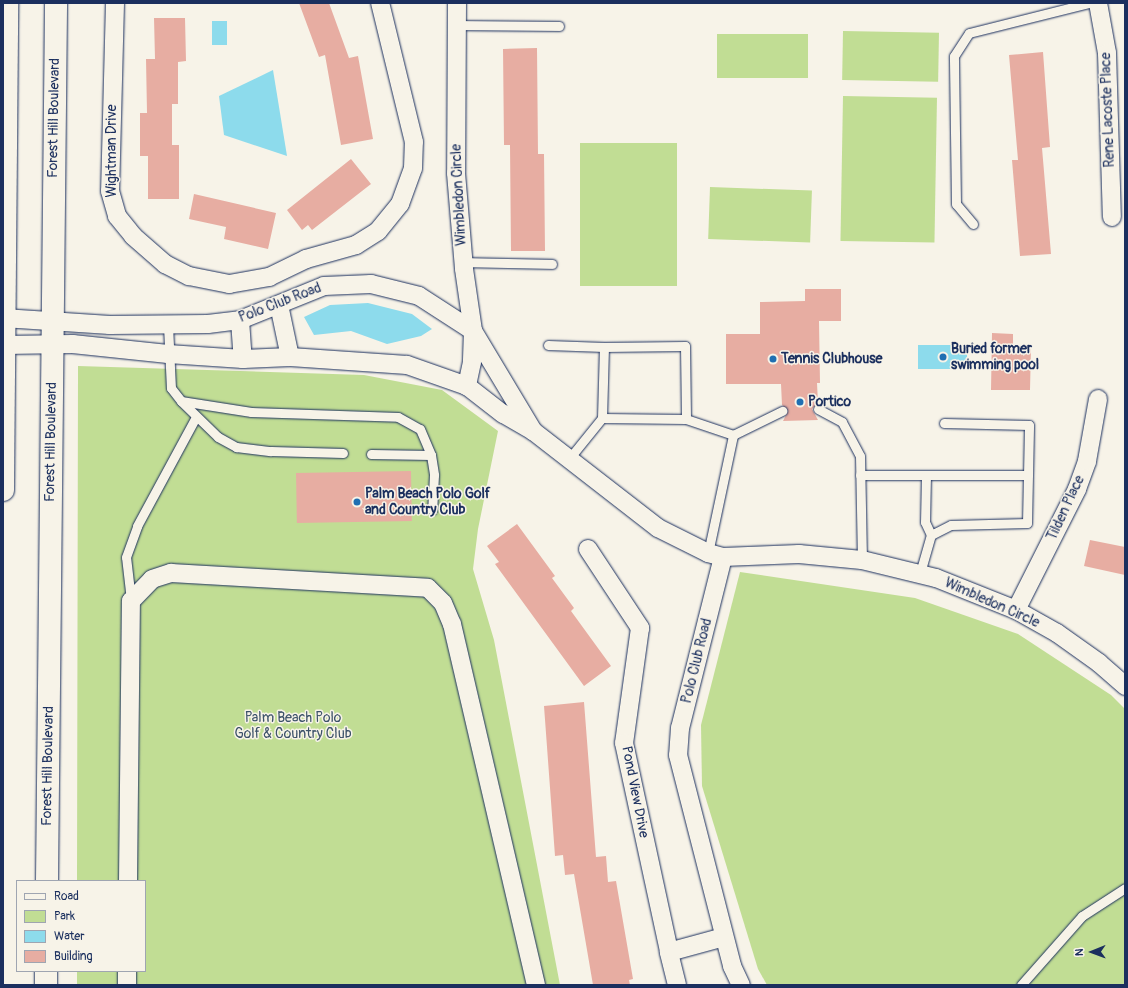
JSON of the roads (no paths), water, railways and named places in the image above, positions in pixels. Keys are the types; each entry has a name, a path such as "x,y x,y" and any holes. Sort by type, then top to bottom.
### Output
{"main road":[{"path":"3,490 3,318 7,3"},
{"name":"Forest Hill Boulevard","path":"47,880 52,344 42,321 56,3"},
{"path":"46,972 46,985"}],"street":[{"name":"Wightman Drive","path":"115,3 110,191 117,216 133,236 165,264 189,276 229,284 269,277 306,259 356,245 378,231 400,204 413,168 414,142 380,3"},
{"name":"Wimbledon Circle","path":"457,3 456,173 463,262 473,331 472,362 467,386"},
{"name":"Rene Lacoste Place","path":"1098,3 1107,53 1112,217"},
{"name":"Polo Club Road","path":"3,318 42,321 168,325 208,324 240,320 324,286 371,284 419,296 473,331 533,432"},
{"path":"279,305 290,357"},
{"path":"240,320 243,359"},
{"name":"Polo Club Road","path":"3,345 52,344 243,359 290,357 407,365 467,386 504,414 533,432 658,528 716,555 680,728 678,755 724,937 732,966 741,985"},
{"name":"Tilden Place","path":"1016,610 1077,489 1087,461 1098,399"},
{"name":"Pond View Drive","path":"588,549 640,628 624,743 677,985"},
{"name":"Wimbledon Circle","path":"716,555 799,554 862,560 920,573 968,589 1016,610 1057,633 1098,663 1125,686"},
{"path":"128,880 131,601 152,579 171,573 428,588 444,603 452,624 536,985"},
{"path":"669,952 724,937"},
{"path":"127,972 127,985"}],"lane":[{"path":"972,224 956,204 954,56 969,33 1088,3"},
{"path":"457,25 559,26"},
{"path":"463,262 552,264"},
{"path":"168,325 168,354 171,388 180,401 218,437 236,447 271,452 343,453"},
{"path":"548,345 604,347 685,346 686,419"},
{"path":"568,460 602,418 604,347"},
{"path":"180,401 251,412 398,417 420,429 430,455 434,475 432,510"},
{"path":"818,409 842,422 860,456 862,560"},
{"path":"602,418 686,419 733,435 782,411"},
{"path":"131,601 126,557 137,526 196,417"},
{"path":"931,535 951,525 1027,523 1029,426 944,423"},
{"path":"716,555 733,435"},
{"path":"371,454 430,455"},
{"path":"860,475 1028,475"},
{"path":"920,573 931,535 925,522 926,475"},
{"path":"1021,985 1082,916 1125,888"}],"water":[{"path":"212,21 227,21 227,45 212,45"},
{"path":"273,70 287,156 224,135 219,96"},
{"path":"368,303 412,314 432,329 421,336 387,344 351,331 314,335 304,317 330,305"},
{"name":"Buried former swimming pool","path":"918,345 967,345 967,369 918,369"}],"place":[{"name":"Buried former swimming pool","path":"943,357"},
{"name":"Tennis Clubhouse","path":"773,359"},
{"name":"Portico","path":"800,402"},
{"name":"Palm Beach Polo Golf and Country Club","path":"357,502"}],"park label":[{"name":"Palm Beach Polo Golf & Country Club","path":"293,726"}]}
